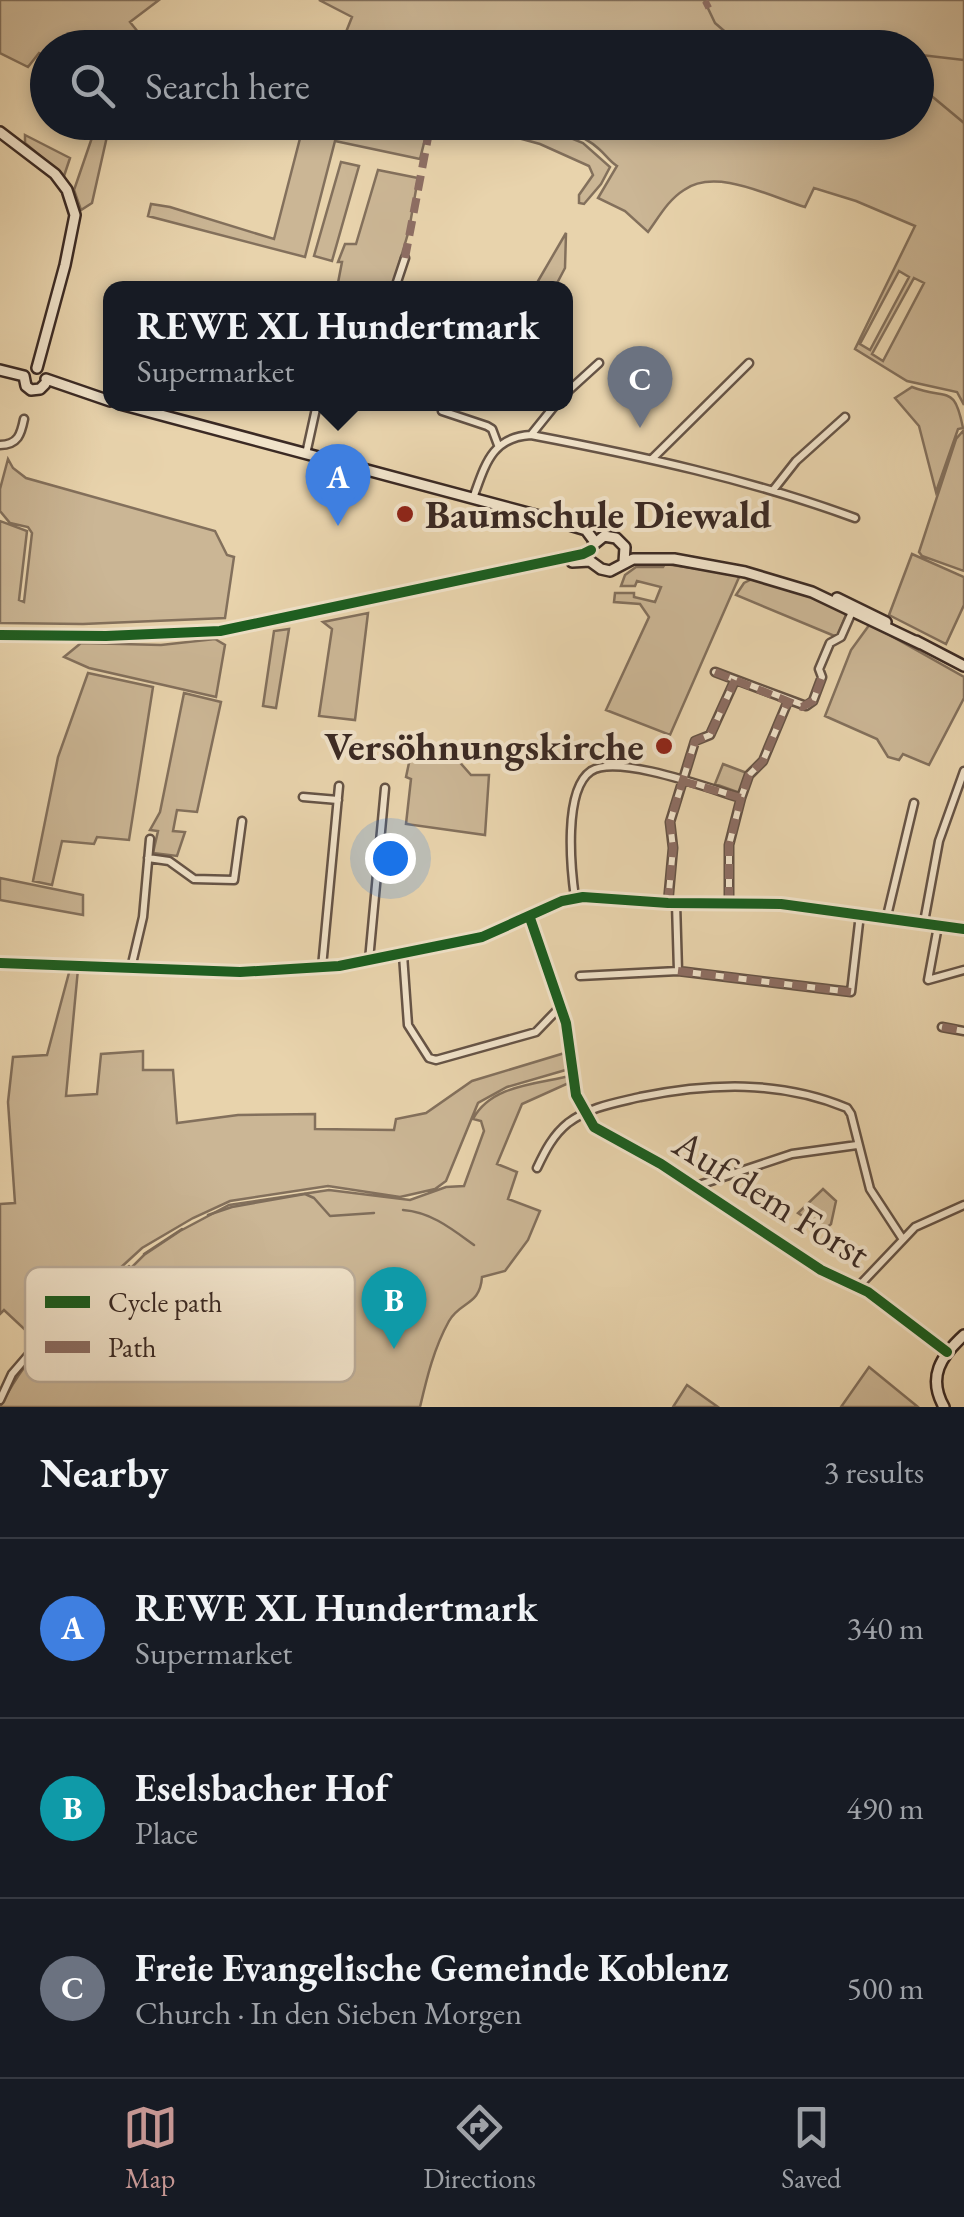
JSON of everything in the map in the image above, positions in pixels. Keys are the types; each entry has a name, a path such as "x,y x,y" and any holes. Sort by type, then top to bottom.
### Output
{"street":[{"path":"0,132 55,174 67,190 75,215 66,266 38,368 46,381 103,398"},
{"path":"397,281 405,258"},
{"path":"652,458 749,363"},
{"path":"573,387 599,364"},
{"path":"38,368 28,370 24,376 26,386 40,389 46,381"},
{"path":"0,370 24,376"},
{"path":"146,411 472,499 582,523 597,543 593,562"},
{"path":"306,455 315,411"},
{"path":"442,411 488,426 498,445"},
{"path":"531,435 550,411"},
{"path":"774,489 796,461 845,417"},
{"path":"0,445 9,445 20,436 24,419"},
{"path":"472,499 486,461 498,445 531,435 652,458 774,489 855,518"},
{"path":"0,635 220,630 534,565 597,543 620,540 626,550 624,562"},
{"path":"626,550 693,557 763,571 854,609 964,666"},
{"path":"534,565 593,562 607,571 636,559 674,559 713,565 812,592 854,609"},
{"path":"715,672 802,707 812,701 830,643 841,637 854,609"},
{"path":"678,970 670,822 695,740 710,735 735,680"},
{"path":"729,902 728,845 741,798 749,775 763,761 788,702"},
{"path":"575,898 571,835 579,788 593,770 612,767 741,798"},
{"path":"924,922 939,841 964,771"},
{"path":"322,968 340,786"},
{"path":"369,962 384,788"},
{"path":"302,797 338,800"},
{"path":"887,916 914,802"},
{"path":"148,858 169,861 194,879 234,880 242,822"},
{"path":"131,968 142,917 150,839"},
{"path":"0,963 240,972 322,968 369,962 491,934 575,898 781,904 964,929"},
{"path":"580,976 678,970 851,992 860,912"},
{"path":"530,918 561,1006 572,1051 576,1094 585,1112"},
{"path":"938,925 928,980 964,970"},
{"path":"403,955 404,1012 429,1058 436,1060 536,1032 561,1006"},
{"path":"942,1027 964,1032"},
{"path":"538,1168 555,1136 585,1112 617,1102 697,1088 766,1087 847,1108 870,1189 902,1238"},
{"name":"Auf dem Forst","path":"585,1112 602,1133 695,1186 821,1270 868,1292 946,1352"},
{"path":"695,1186 792,1154 857,1145"},
{"path":"858,1288 915,1227 964,1205"},
{"path":"944,1407 936,1372 946,1352 964,1334"},
{"path":"0,1400 12,1374 25,1359"}],"shaded area":[{"path":"0,0 159,0 130,22 136,30 30,30 28,67 0,53"},
{"path":"319,0 964,0 964,405 957,392 907,381 855,349 915,226 814,188 805,207 744,186 712,182 697,184 678,194 648,232 625,211 598,198 617,166 586,140 934,140 934,30 347,30 352,17","holes":["899,271 909,277 870,350 860,344","914,278 924,283 883,361 872,354"]},
{"path":"25,135 70,158 64,176 25,143"},
{"path":"91,140 106,140 92,203 81,210 74,190"},
{"path":"300,140 425,140 420,159 335,141 305,257 148,216 151,204 170,207 274,239"},
{"path":"526,140 576,140 610,167 584,204 579,203 579,195 593,175 589,166"},
{"path":"341,162 359,166 332,261 314,256"},
{"path":"378,170 418,178 409,230 394,281 338,281 342,262 338,262 345,244 356,244"},
{"path":"566,233 565,268 558,281 538,281"},
{"path":"912,387 948,396 960,414 963,428 958,429 936,492 919,426 895,398"},
{"path":"963,431 964,571 919,552 956,439"},
{"path":"8,459 26,478 215,531 227,555 234,557 225,618 0,623 0,521 27,531 19,600 24,602 32,533 28,527 10,523 0,511 0,489"},
{"path":"912,554 964,577 964,605 946,644 889,615"},
{"path":"665,564 740,575 670,735 606,710 649,617 640,604 614,602 615,593 634,593 634,597 655,602 661,587 637,581 635,586 621,586 625,575 636,567"},
{"path":"752,579 813,597 847,613 837,637 736,595"},
{"path":"368,613 355,720 319,716 332,629 323,622"},
{"path":"870,624 964,677 964,698 929,765 903,754 899,760 888,757 877,739 825,716 851,650"},
{"path":"289,629 276,708 263,706 274,631"},
{"path":"215,639 225,645 216,697 89,668 64,657 81,643 161,645"},
{"path":"88,673 153,687 129,840 97,837 94,844 62,841 52,885 33,881 58,757"},
{"path":"184,693 221,702 197,812 177,810 173,831 185,832 177,856 153,853 158,831 150,830 160,812"},
{"path":"413,744 456,758 471,775 489,775 485,835 406,824 411,779 406,777"},
{"path":"723,764 747,773 740,793 715,784"},
{"path":"0,878 83,895 83,915 0,900"},
{"path":"70,969 78,969 66,1096 97,1094 101,1054 143,1051 143,1070 173,1070 177,1123 238,1115 315,1114 315,1129 394,1130 396,1119 426,1113 472,1081 568,1052 569,1069 507,1087 478,1103 446,1181 435,1189 400,1197 328,1186 230,1201 142,1248 121,1267 25,1267 25,1330 4,1310 0,1314 0,1204 15,1203 8,1102 13,1057 47,1055"},
{"path":"570,1076 571,1082 522,1104 497,1164 517,1172 508,1199 540,1211 528,1240 505,1271 482,1277 478,1293 449,1321 435,1352 420,1407 0,1407 14,1375 25,1363 25,1382 355,1382 355,1267 132,1267 180,1231 229,1205 329,1190 410,1200 446,1187 464,1186 484,1131 481,1121 473,1119 491,1099 516,1088"},
{"path":"823,1189 836,1201 831,1224 824,1230 798,1213"},
{"path":"869,1367 918,1407 841,1407"},
{"path":"687,1385 718,1407 673,1407"}],"waterway":[{"path":"704,0 715,23 723,30"},
{"path":"934,57 964,60"},
{"path":"934,98 964,123"},
{"path":"208,1215 305,1194 330,1216 374,1213"},
{"path":"403,1210 432,1218 474,1245"},
{"path":"144,1254 182,1229"},
{"path":"0,1407 25,1367"}],"marked path":[{"path":"704,6 710,3"},
{"path":"405,258 428,140"},
{"path":"715,672 802,707 813,701 822,677"},
{"path":"668,903 673,848 670,822 695,741 710,735 735,680"},
{"path":"729,902 729,845 741,798 749,775 763,761 788,701"},
{"path":"682,781 741,798"},
{"path":"678,971 851,992"},
{"path":"942,1027 964,1031"}],"cycle path":[{"path":"0,635 220,631 591,550"},
{"path":"0,963 240,972 339,966 482,937 562,901 583,897 781,904 964,929"},
{"path":"530,918 566,1023 576,1095 594,1127 661,1164 821,1270 868,1292 947,1352"}],"place":[{"name":"Freie Evangelische Gemeinde Koblenz","path":"640,428"},
{"name":"Baumschule Diewald","path":"405,514"},
{"name":"REWE XL Hundertmark","path":"338,526"},
{"name":"Versöhnungskirche","path":"664,746"},
{"name":"Eselsbacher Hof","path":"394,1349"}]}
